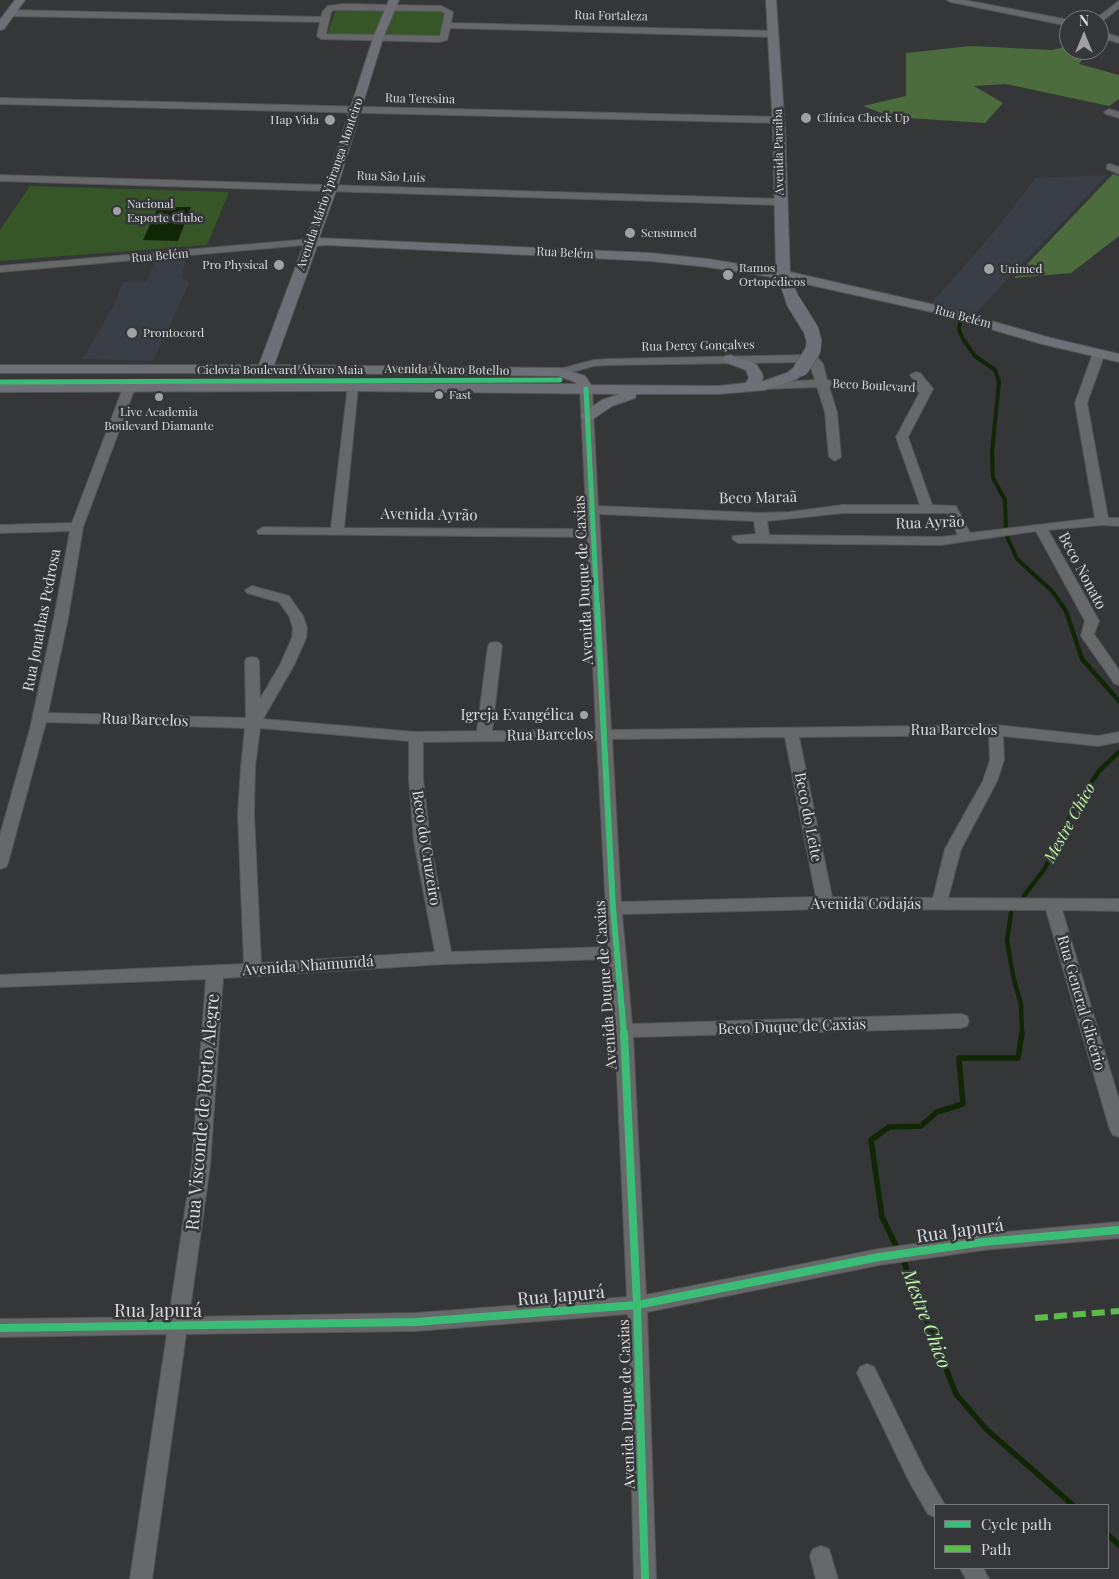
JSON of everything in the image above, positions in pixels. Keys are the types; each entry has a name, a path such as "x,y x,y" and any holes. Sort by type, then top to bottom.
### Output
{"main road":[{"path":"0,27 11,0"},
{"path":"5,14 20,0"},
{"name":"Avenida Paraíba","path":"758,387 792,376 801,369 813,350 814,340 811,330 793,301 783,275 778,120 771,0"},
{"name":"Avenida Mário Ypiranga Monteiro","path":"266,369 331,188 378,38 393,4"},
{"name":"Rua Belém","path":"311,242 650,257 708,263 783,275 935,309 1047,341 1119,358"},
{"path":"0,388 352,387 718,390 758,387 755,373 751,367 730,359"},
{"name":"Avenida Álvaro Botelho","path":"0,369 560,372 580,379 586,389"},
{"path":"588,416 615,399 654,390"}],"street":[{"path":"951,0 1059,20"},
{"path":"393,4 446,10 449,12 444,38 321,36 324,20 329,9 393,4"},
{"path":"1109,12 1119,4"},
{"path":"5,14 324,20"},
{"name":"Rua Fortaleza","path":"447,25 774,34"},
{"name":"Rua Teresina","path":"0,101 778,120"},
{"path":"1109,112 1119,115"},
{"name":"Rua São Luis","path":"0,178 780,202"},
{"name":"Rua Belém","path":"0,269 311,242"},
{"path":"1099,353 1081,403 1102,521"},
{"name":"Rua Dercy Gonçalves","path":"560,372 594,363 784,357 813,359 822,383"},
{"path":"916,375 927,389 902,437 927,508"},
{"name":"Beco Boulevard","path":"822,383 831,412 835,457"},
{"name":"Beco Boulevard","path":"758,387 822,383 927,389"},
{"path":"337,530 352,387"},
{"name":"Rua Jonathas Pedrosa","path":"0,863 40,717 61,618 76,532 129,388"},
{"name":"Avenida Duque de Caxias","path":"586,389 613,908 624,1031 637,1305 645,1579"},
{"name":"Beco Maraã","path":"593,510 760,517 789,516 843,509 952,509 966,538"},
{"path":"760,517 762,536 764,538"},
{"name":"Rua Ayrão","path":"738,539 941,541 1040,527 1102,521 1119,522"},
{"name":"Beco Nonato","path":"1040,527 1092,621 1088,636 1119,680"},
{"path":"0,529 76,532"},
{"name":"Avenida Ayrão","path":"263,531 594,533"},
{"path":"0,539 76,532"},
{"path":"252,590 284,599 296,616 300,628 299,638 287,664 253,723"},
{"path":"484,736 495,646"},
{"path":"252,662 253,723 248,767 246,814 253,970"},
{"name":"Rua Barcelos","path":"40,717 253,723 416,737 996,730 1098,741 1119,737"},
{"path":"938,904 953,848 990,781 997,760 996,730"},
{"name":"Beco do Leite","path":"792,731 824,903"},
{"name":"Beco do Cruzeiro","path":"416,737 416,779 422,841 444,958"},
{"name":"Avenida Codajás","path":"613,908 824,903 1119,905"},
{"name":"Rua General Glicério","path":"1052,904 1119,1130"},
{"name":"Avenida Nhamundá","path":"0,981 215,972 444,958 616,953"},
{"name":"Rua Visconde de Porto Alegre","path":"141,1579 201,1165 215,972"},
{"name":"Beco Duque de Caxias","path":"624,1031 961,1021"},
{"name":"Rua Japurá","path":"0,1328 416,1322 637,1305 879,1257 983,1242 1119,1230"},
{"path":"867,1372 917,1476 934,1505"},
{"path":"821,1556 827,1579"}],"shaded area":[{"path":"336,9 445,11 439,37 327,35"},
{"path":"971,46 1052,50 1059,48 1059,60 1082,60 1079,64 1119,75 1119,99 1109,106 1006,84 974,86 1003,103 985,123 892,117 863,106 906,96 906,53"},
{"path":"1113,174 1119,176 1119,236 1071,273 1014,278"},
{"name":"Unimed","path":"1107,175 972,317 930,305 993,233 1036,178"},
{"name":"Nacional Esporte Clube","path":"30,186 229,192 207,245 0,261 0,230"},
{"path":"158,207 191,207 178,241 143,240"},
{"name":"Prontocord","path":"185,259 182,278 190,282 153,361 83,359 113,306 123,282 146,282 155,262"}],"waterway":[{"path":"960,323 959,330 963,339 975,356 995,370 999,382 992,452 993,478 1005,500 1006,534 1017,559 1052,591 1062,605"},
{"path":"1061,604 1066,611 1082,659 1119,701"},
{"name":"Mestre Chico","path":"1024,896 1045,868 1073,810 1099,771 1119,752"},
{"name":"Mestre Chico","path":"1011,913 1007,940 1013,976 1021,1004 1022,1033"},
{"name":"Mestre Chico","path":"898,1250 882,1217 871,1140 889,1127 921,1126 937,1112 963,1104 959,1058 1018,1058 1022,1033"},
{"name":"Mestre Chico","path":"902,1257 956,1394 986,1429 1072,1504"},
{"name":"Mestre Chico","path":"1109,1536 1119,1545"}],"marked path":[{"path":"1035,1318 1119,1311"}],"cycle path":[{"name":"Ciclovia Boulevard Álvaro Maia","path":"0,382 560,380"},
{"path":"586,389 613,908 624,1031 637,1305 645,1579"},
{"path":"0,1328 416,1322 637,1305 879,1257 983,1242 1119,1230"}],"place":[{"name":"Clínica Check Up","path":"806,118"},
{"name":"Hap Vida","path":"330,120"},
{"name":"Nacional Esporte Clube","path":"117,211"},
{"name":"Sensumed","path":"630,233"},
{"name":"Pro Physical","path":"279,265"},
{"name":"Unimed","path":"989,269"},
{"name":"Ramos Ortopédicos","path":"728,275"},
{"name":"Prontocord","path":"132,333"},
{"name":"Fast","path":"439,395"},
{"name":"Live Academia Boulevard Diamante","path":"159,397"},
{"name":"Igreja Evangélica","path":"584,715"}]}
